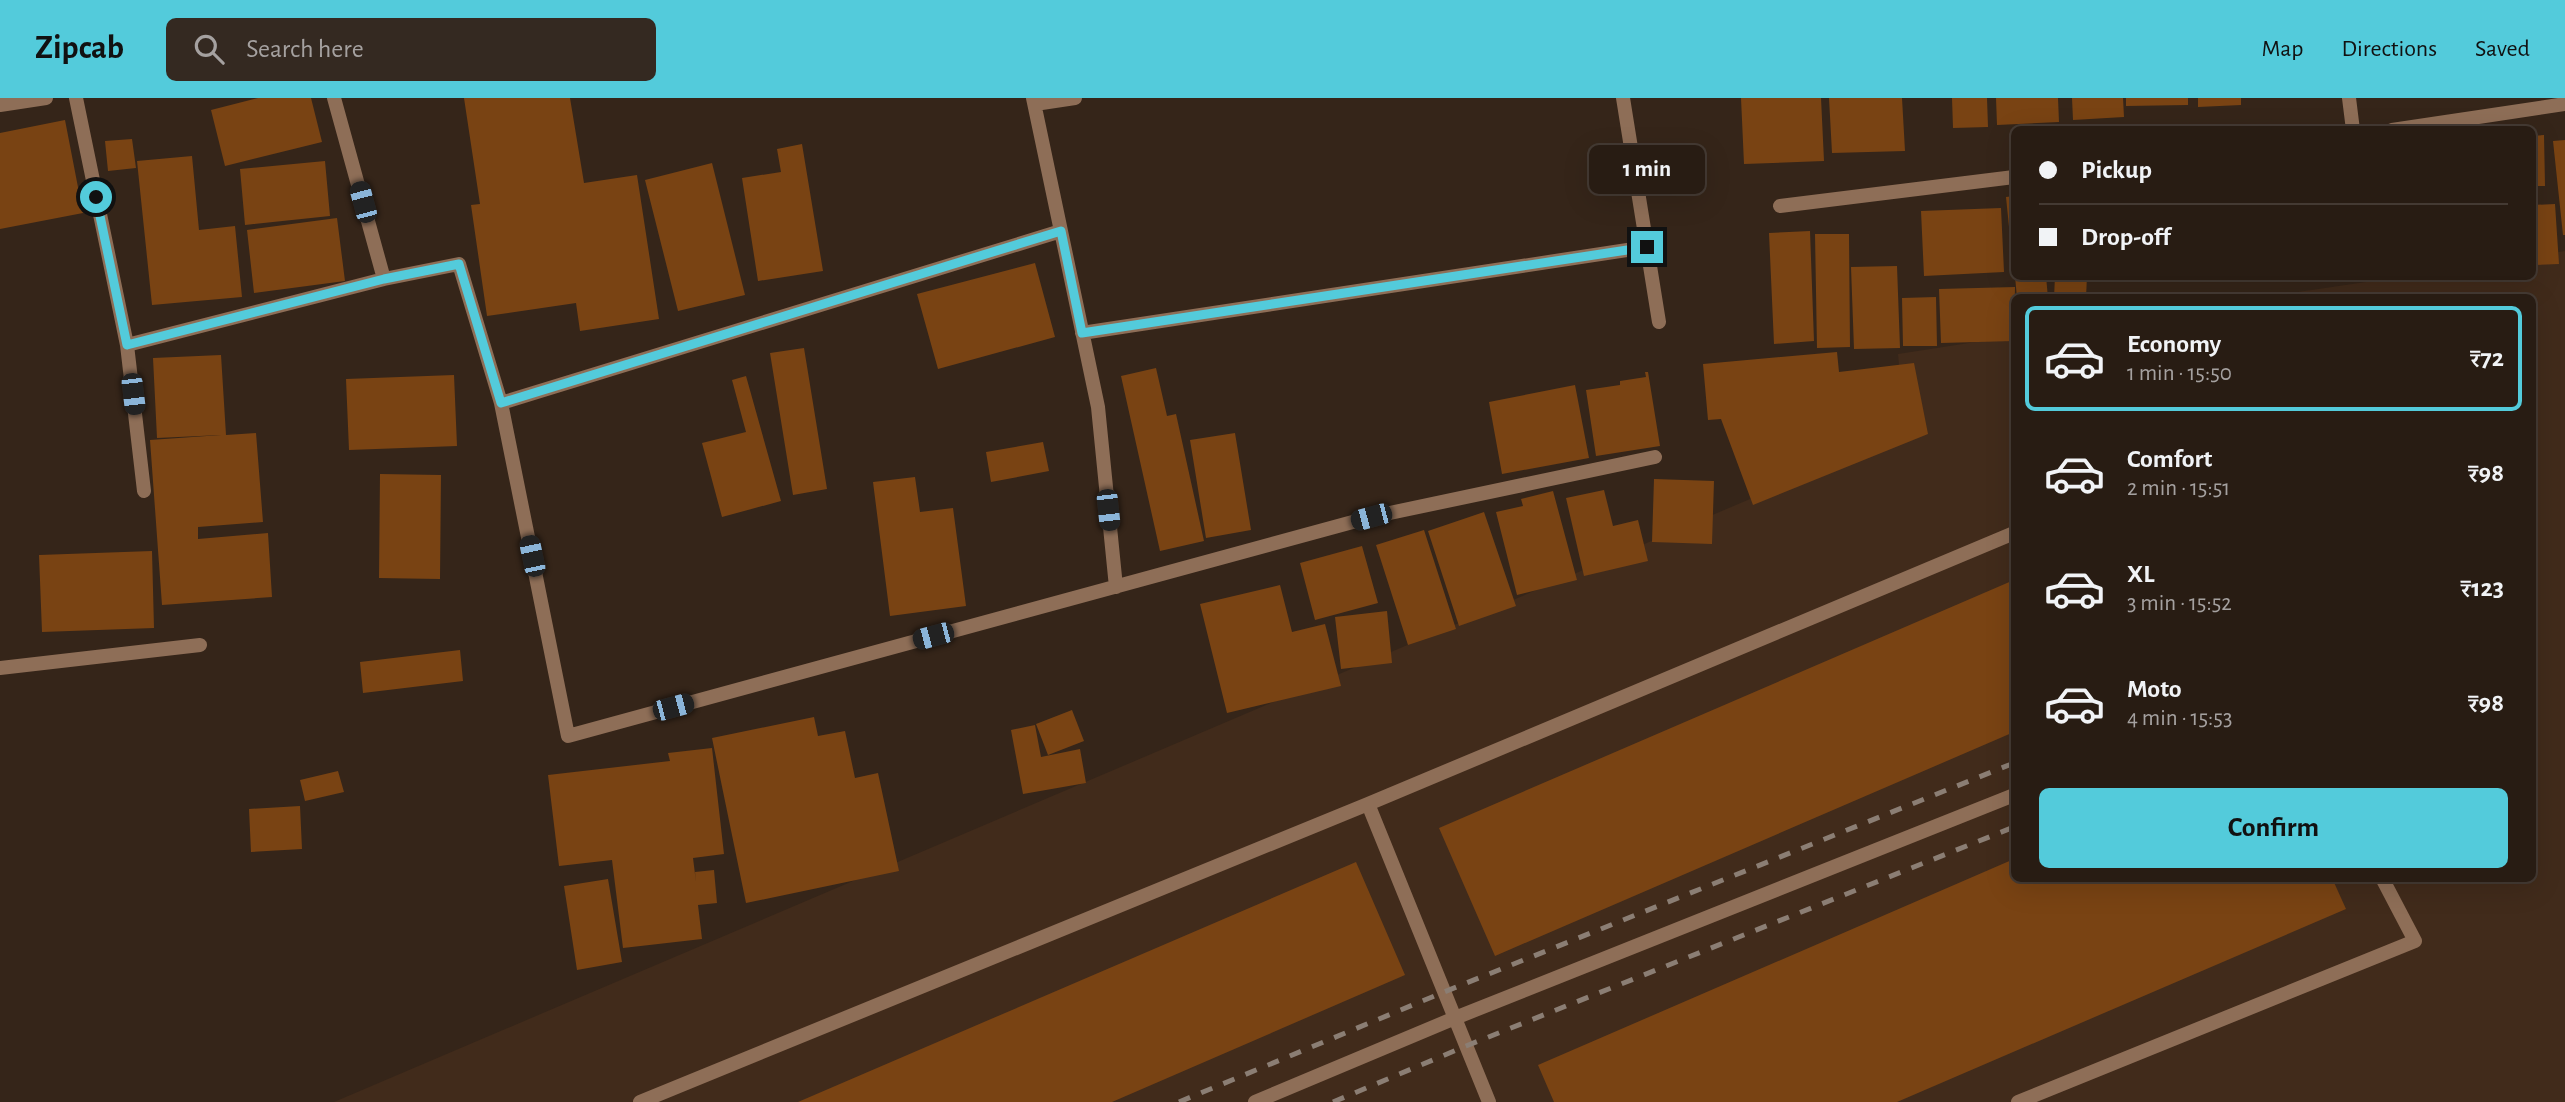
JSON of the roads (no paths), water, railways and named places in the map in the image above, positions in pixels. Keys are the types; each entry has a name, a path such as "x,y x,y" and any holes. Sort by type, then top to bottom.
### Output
{"street":[{"path":"0,105 46,98"},
{"path":"76,98 127,345 144,491"},
{"path":"334,98 384,279"},
{"path":"1074,98 1034,101 1098,407 1116,587"},
{"path":"1623,98 1659,322"},
{"path":"2349,98 2352,126"},
{"path":"2419,126 2565,104"},
{"path":"1780,206 2011,177"},
{"path":"501,403 1061,231"},
{"path":"1082,333 1647,247"},
{"path":"127,345 384,279 459,264 501,403 568,736 1371,517 1655,457"},
{"path":"640,1102 1368,804 2011,534"},
{"path":"0,668 200,645"},
{"path":"1255,1102 1455,1018 2011,796"},
{"path":"1368,804 1489,1102"},
{"path":"2018,1102 2415,941 2384,882"}],"railway":[{"path":"1179,1102 1444,992 2011,764"},
{"path":"1333,1102 1466,1046 2011,828"}]}
